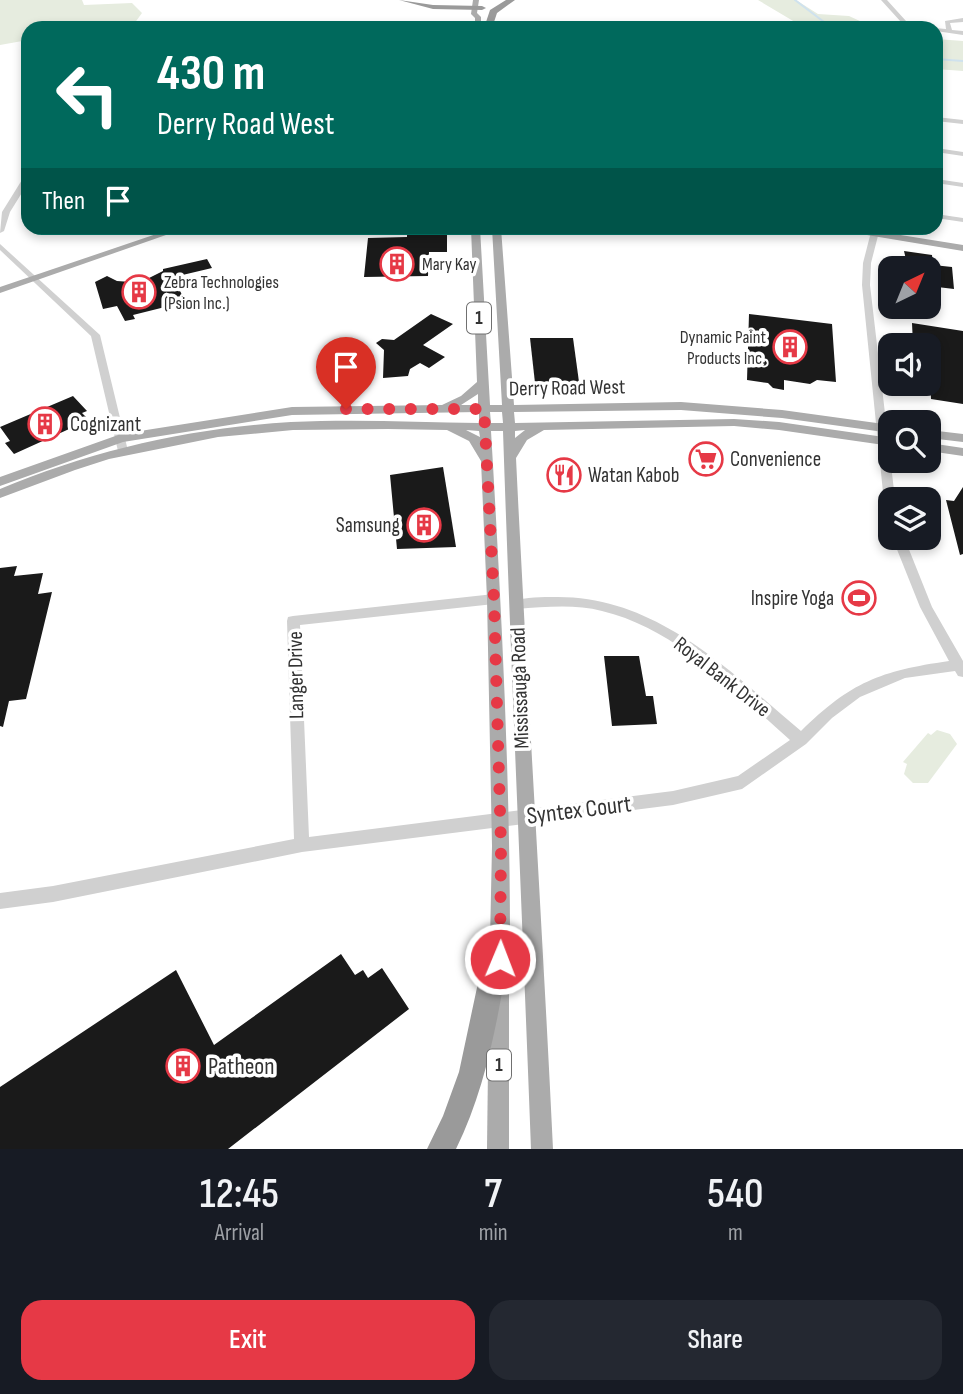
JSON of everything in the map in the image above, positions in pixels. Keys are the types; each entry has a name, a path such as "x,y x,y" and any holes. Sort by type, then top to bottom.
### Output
{"highway":[{"path":"403,0 433,8 479,7"},
{"path":"490,21 493,12 511,0"},
{"path":"441,1149 452,1131 477,1052 500,936"}],"main road":[{"path":"0,290 160,235"},
{"name":"Mississauga Road","path":"475,235 494,600 501,846 498,1149"},
{"name":"Mississauga Road","path":"496,235 508,408 542,1149"},
{"path":"899,235 963,248"},
{"path":"505,381 518,395 543,408"},
{"path":"443,409 465,399 483,383"},
{"name":"Derry Road West","path":"0,482 122,445 292,411 681,406 727,409 878,434"},
{"name":"Derry Road West","path":"0,494 122,445 293,426 486,427 745,423 878,434"},
{"path":"444,426 474,439 482,450 488,468"},
{"path":"510,458 522,437 544,426"},
{"path":"941,435 963,438"},
{"path":"941,449 963,452"}],"street":[{"path":"884,0 901,21"},
{"path":"949,30 947,22 963,20"},
{"path":"943,30 963,33"},
{"path":"943,120 963,122"},
{"path":"943,151 963,154"},
{"path":"943,182 963,185"},
{"path":"0,230 6,212 21,188"},
{"path":"943,217 963,220"},
{"path":"874,235 867,263 866,285 883,410"},
{"path":"0,246 96,335 122,445"},
{"path":"902,550 909,569 961,668"},
{"name":"Langer Drive","path":"302,845 293,621 494,600"},
{"name":"Royal Bank Drive","path":"517,604 556,602 602,606 660,629 698,654 801,740"},
{"name":"Syntex Court","path":"0,901 53,894 302,845 673,799 742,782 801,740 827,714 855,693 883,680 922,669 961,668"}],"shaded area":[{"path":"0,0 82,0 84,5 132,3 142,13 136,21 21,21 21,41 0,45"},
{"path":"758,0 796,0 818,14 849,16 860,21 793,21"},
{"path":"943,40 963,41 963,71 943,70"},
{"path":"937,730 950,734 957,744 928,783 913,783 904,774 907,764 903,762 928,733 931,735"}],"building":[{"name":"Mary Kay","path":"447,235 447,252 429,252 428,276 364,277 368,238"},
{"path":"904,251 932,256 905,256"},
{"name":"Zebra Technologies (Psion Inc.)","path":"207,259 212,268 174,277 185,302 133,315 135,319 125,321 117,306 103,309 95,282 107,276 117,281 131,282 149,278 163,269"},
{"path":"942,266 952,267 954,289 942,288"},
{"path":"431,314 453,324 423,345 445,357 429,368 420,363 410,369 408,376 383,378 384,350 376,343 382,339 394,340"},
{"name":"Dynamic Paint Products Inc.","path":"749,314 832,324 836,382 817,380 810,384 784,380 784,390 773,388 768,383 747,380"},
{"path":"912,323 963,331 963,404 931,399 931,396 941,396 941,333 912,333"},
{"path":"530,338 573,338 579,382 535,383"},
{"name":"Cognizant","path":"73,396 87,411 82,413 89,420 14,454 5,443 10,441 0,427"},
{"name":"Samsung","path":"443,467 456,547 397,549 390,475"},
{"path":"963,487 963,554 960,555 946,500 954,501"},
{"path":"17,566 14,576 43,573 38,594 52,592 26,699 9,701 3,727 0,726 0,568"},
{"path":"604,656 639,656 646,696 653,696 657,724 612,726"},
{"name":"Patheon","path":"341,954 355,975 363,970 368,978 382,968 409,1009 228,1149 0,1149 0,1087 176,970 214,1045"}],"waterway":[{"path":"795,0 823,21"},
{"path":"943,60 963,61"}],"place":[{"name":"Mary Kay","path":"397,264"},
{"name":"Zebra Technologies (Psion Inc.)","path":"139,292"},
{"name":"Dynamic Paint Products Inc.","path":"790,347"},
{"name":"Cognizant","path":"45,424"},
{"name":"Convenience","path":"706,459"},
{"name":"Watan Kabob","path":"564,475"},
{"name":"Samsung","path":"424,525"},
{"name":"Inspire Yoga","path":"859,598"},
{"name":"Patheon","path":"183,1066"}],"route":[{"path":"346,409 484,409 494,600 501,846 500,959"}]}
